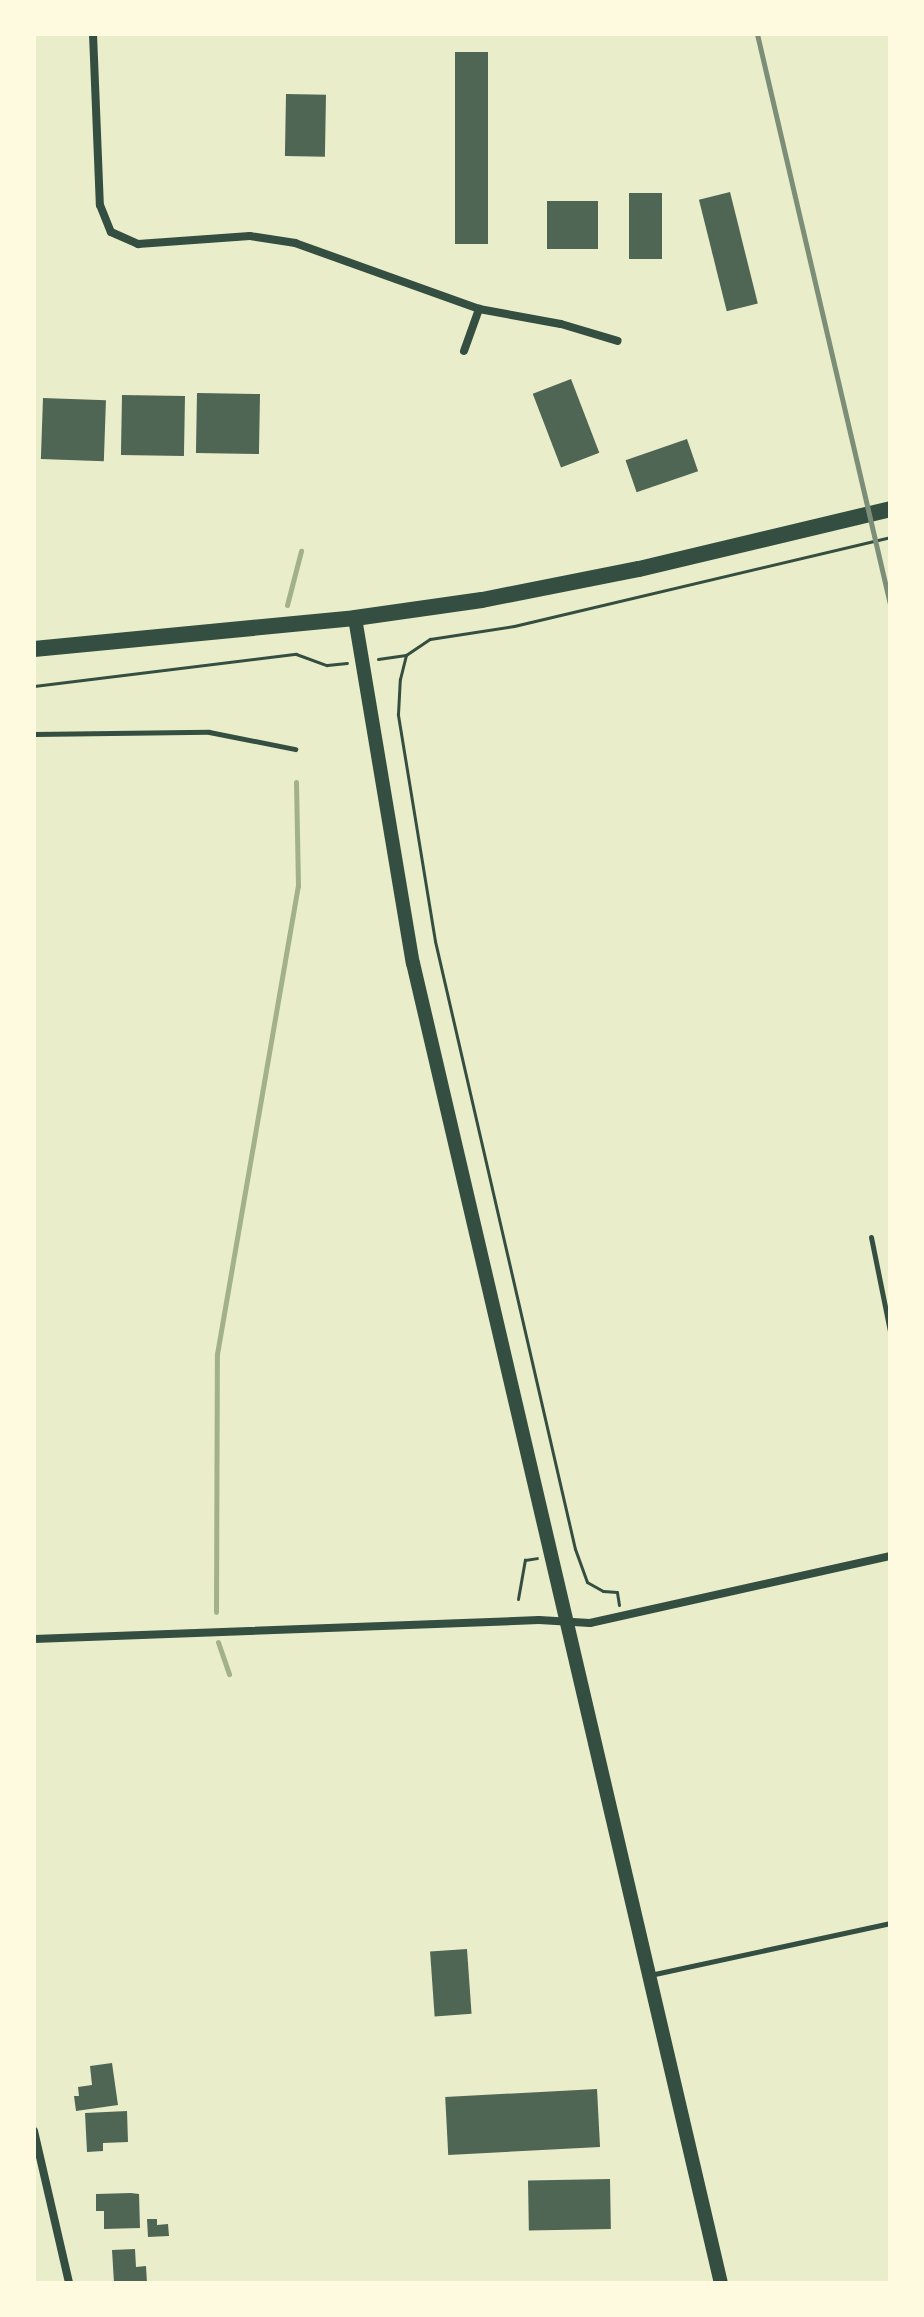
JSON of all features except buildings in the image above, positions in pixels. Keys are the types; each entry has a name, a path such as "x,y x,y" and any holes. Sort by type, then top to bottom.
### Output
{"main road":[{"path":"34,649 355,618 482,600 639,569 890,509"}],"street":[{"path":"93,34 100,205 111,232 138,244 250,236 295,243 479,309 561,324 618,341"},
{"path":"464,351 479,309"},
{"path":"355,618 413,963 721,2283"},
{"path":"34,1639 222,1629 590,1623 890,1556"},
{"path":"34,2131 69,2283"}],"lane":[{"path":"34,734 209,732 295,749"},
{"path":"871,1237 890,1331"},
{"path":"649,1976 890,1923"}],"path":[{"path":"34,686 296,654 327,665 406,655 430,639 514,626 890,537"},
{"path":"406,655 398,714 435,941 580,1569 587,1582 603,1591 617,1592 620,1617"}],"waterway":[{"path":"287,605 301,551"},
{"path":"216,1612 217,1354 298,886 296,782"},
{"path":"218,1642 229,1674"}],"railway":[{"path":"757,34 890,604"}]}
